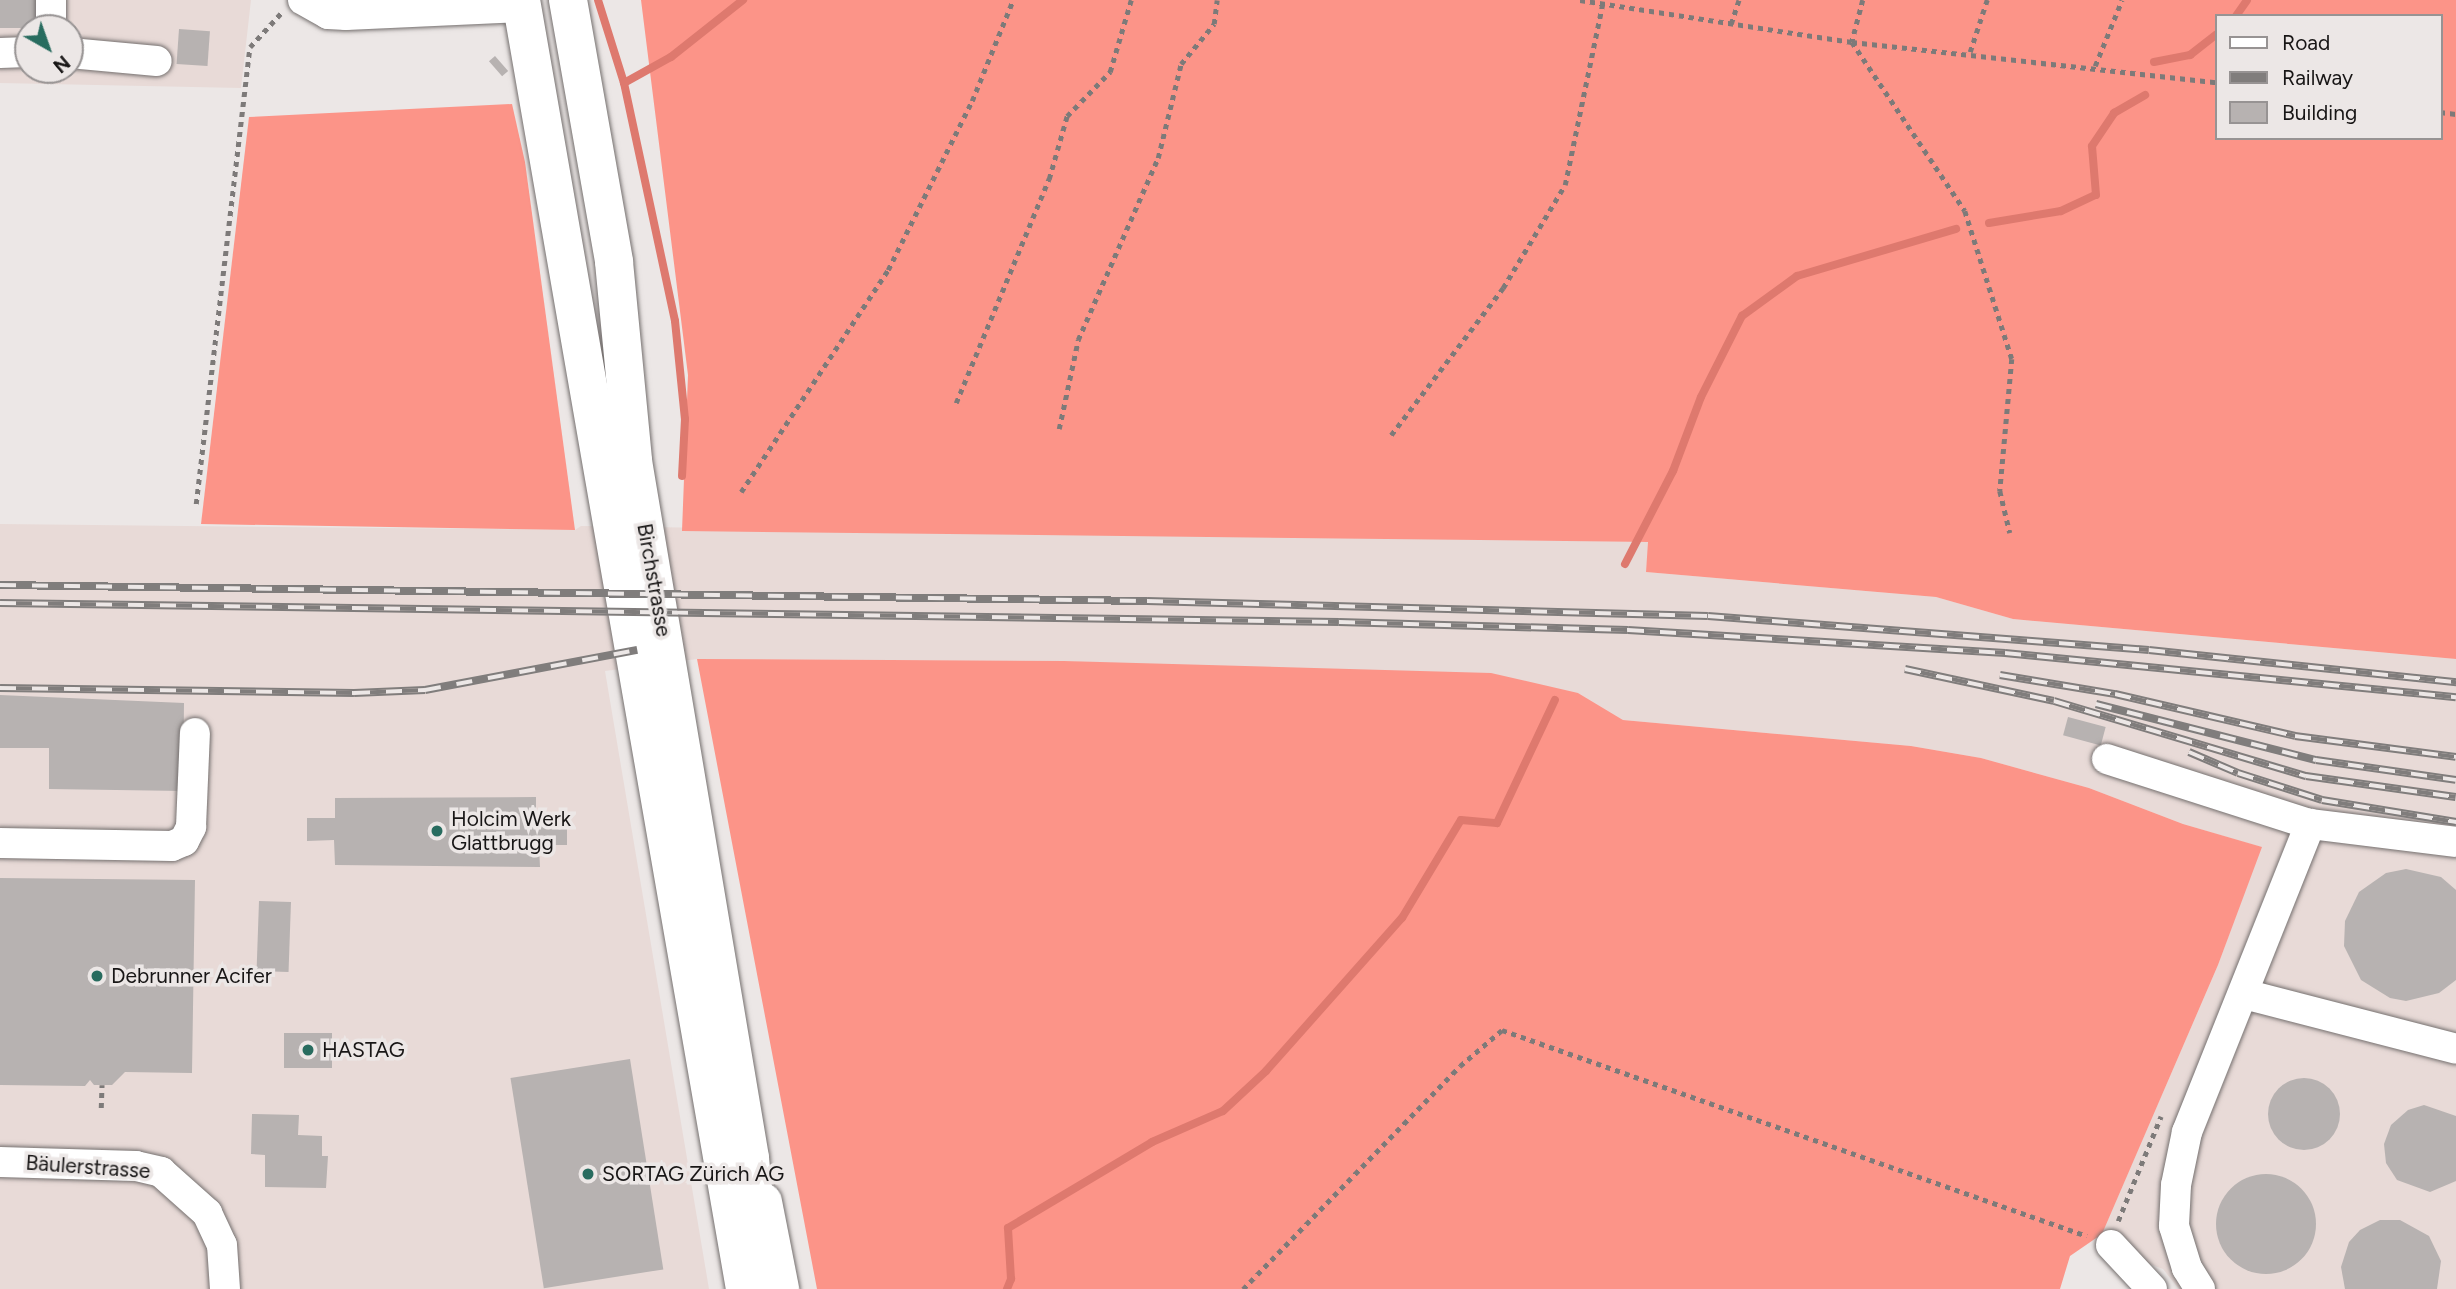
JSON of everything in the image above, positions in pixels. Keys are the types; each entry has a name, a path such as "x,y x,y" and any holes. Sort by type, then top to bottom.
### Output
{"main road":[{"path":"522,4 568,0"},
{"name":"Birchstrasse","path":"568,0 614,262 633,461 734,1155 745,1289"},
{"name":"Birchstrasse","path":"522,4 649,756 663,807 734,1155 780,1289"},
{"name":"Birchstrasse","path":"649,756 649,810 662,946 719,1289"},
{"name":"Birchstrasse","path":"734,1155 752,1203 767,1289"}],"street":[{"path":"293,5 328,14 346,15 522,4"},
{"path":"84,54 158,61"},
{"path":"0,843 172,846 184,841 191,827 194,733"},
{"path":"2107,759 2310,824 2456,842"},
{"path":"2200,1289 2187,1268 2174,1226 2176,1185 2187,1132 2310,824"},
{"path":"2244,994 2456,1049"},
{"name":"Bäulerstrasse","path":"0,1162 136,1166 161,1172 208,1213 222,1245 225,1289"},
{"path":"2112,1245 2152,1289"}],"path":[{"path":"741,492 888,270 972,101 1013,0"},
{"path":"956,403 1049,178 1067,116 1110,72 1132,0"},
{"path":"1059,429 1079,340 1158,158 1181,64 1214,24 1217,0"},
{"path":"1580,0 1603,1 1852,42 2095,65 2214,82"},
{"path":"1731,24 1739,0"},
{"path":"1863,0 1852,42 1952,188 1975,235 2012,359 2000,491 2010,533"},
{"path":"1970,52 1987,0"},
{"path":"2095,65 2122,0"},
{"path":"1391,435 1503,288 1565,185 1603,1"},
{"path":"196,504 250,47 293,5"},
{"path":"1243,1289 1460,1066 1502,1030 2112,1245"},
{"path":"101,1108 102,1085"}],"shaded area":[{"path":"0,0 251,0 241,88 48,84 84,84 84,14 14,14 14,83 0,83"},
{"path":"641,0 2456,0 2456,659 2013,619 1936,597 1646,572 1648,542 682,531 688,375"},
{"path":"512,104 525,162 575,530 201,524 249,117"},
{"path":"0,524 575,530 581,526 1649,542 1646,572 1936,597 2013,619 2456,659 2456,1289 2179,1289 2163,1269 2097,1245 2218,965 2261,847 2183,824 2089,788 1981,758 1911,746 1623,720 1578,693 1064,661 697,659 605,671 709,1289 0,1289"},
{"path":"697,659 1064,661 1491,673 1578,693 1623,720 1911,746 1981,758 2089,788 2183,824 2262,847 2218,965 2102,1234 2070,1256 2060,1289 817,1289"}],"building":[{"path":"0,0 36,0 36,14 14,14 14,28 0,28"},
{"path":"179,29 210,31 207,66 177,64"},
{"path":"495,56 508,71 502,76 489,61"},
{"path":"0,695 184,703 183,791 49,789 49,748 0,748"},
{"path":"2068,717 2106,727 2101,745 2063,735"},
{"name":"Holcim Werk Glattbrugg","path":"536,797 536,822 567,822 567,845 539,845 540,867 335,865 334,840 307,841 307,818 335,818 335,798"},
{"path":"2406,869 2441,877 2456,890 2456,980 2439,993 2406,1001 2390,998 2361,980 2344,946 2345,921 2359,892 2386,873"},
{"name":"Debrunner Acifer","path":"0,878 195,880 192,1073 125,1072 112,1085 94,1085 90,1080 85,1086 0,1085"},
{"path":"259,901 291,902 289,972 257,971"},
{"name":"HASTAG","path":"284,1033 332,1033 332,1068 284,1068"},
{"name":"SORTAG Zürich AG","path":"630,1059 663,1269 544,1288 510,1078"},
{"path":"2304,1078 2324,1084 2334,1094 2340,1114 2334,1134 2324,1144 2304,1150 2284,1144 2274,1134 2268,1114 2274,1094 2284,1084"},
{"path":"2424,1105 2456,1116 2456,1181 2430,1192 2397,1180 2386,1163 2384,1144 2391,1125 2408,1110"},
{"path":"252,1114 299,1115 298,1135 322,1136 322,1156 328,1156 326,1188 265,1187 265,1155 251,1154"},
{"path":"2266,1174 2285,1178 2302,1188 2312,1205 2316,1224 2312,1243 2302,1260 2285,1270 2266,1274 2247,1270 2230,1260 2220,1243 2216,1224 2220,1205 2230,1188 2247,1178"},
{"path":"2380,1220 2400,1220 2429,1236 2441,1261 2437,1289 2345,1289 2341,1267 2349,1242 2360,1230"}],"waterway":[{"path":"598,0 624,83 675,321 685,419 682,476"},
{"path":"624,83 671,57 743,0"},
{"path":"2237,14 2247,0"},
{"path":"2154,62 2190,55 2214,37"},
{"path":"1989,223 2061,211 2096,195 2092,146 2114,113 2145,95"},
{"path":"1625,564 1673,471 1701,397 1742,316 1797,276 1956,229"},
{"path":"1007,1289 1011,1279 1008,1228 1152,1142 1223,1111 1266,1071 1402,918 1461,820 1497,823 1555,700"}],"railway":[{"path":"0,585 1147,601 1708,616 2149,650 2456,682"},
{"path":"0,603 1339,622 1628,630 2005,653 2456,697"},
{"path":"0,688 354,693 425,690 637,650"},
{"path":"1905,669 2054,701 2306,776 2456,797"},
{"path":"2000,675 2115,694 2295,736 2456,757"},
{"path":"2096,704 2316,760 2456,780"},
{"path":"2189,752 2238,773 2322,800 2456,822"}],"place":[{"name":"Holcim Werk Glattbrugg","path":"437,831"},
{"name":"Debrunner Acifer","path":"97,976"},
{"name":"HASTAG","path":"308,1050"},
{"name":"SORTAG Zürich AG","path":"588,1174"}]}
